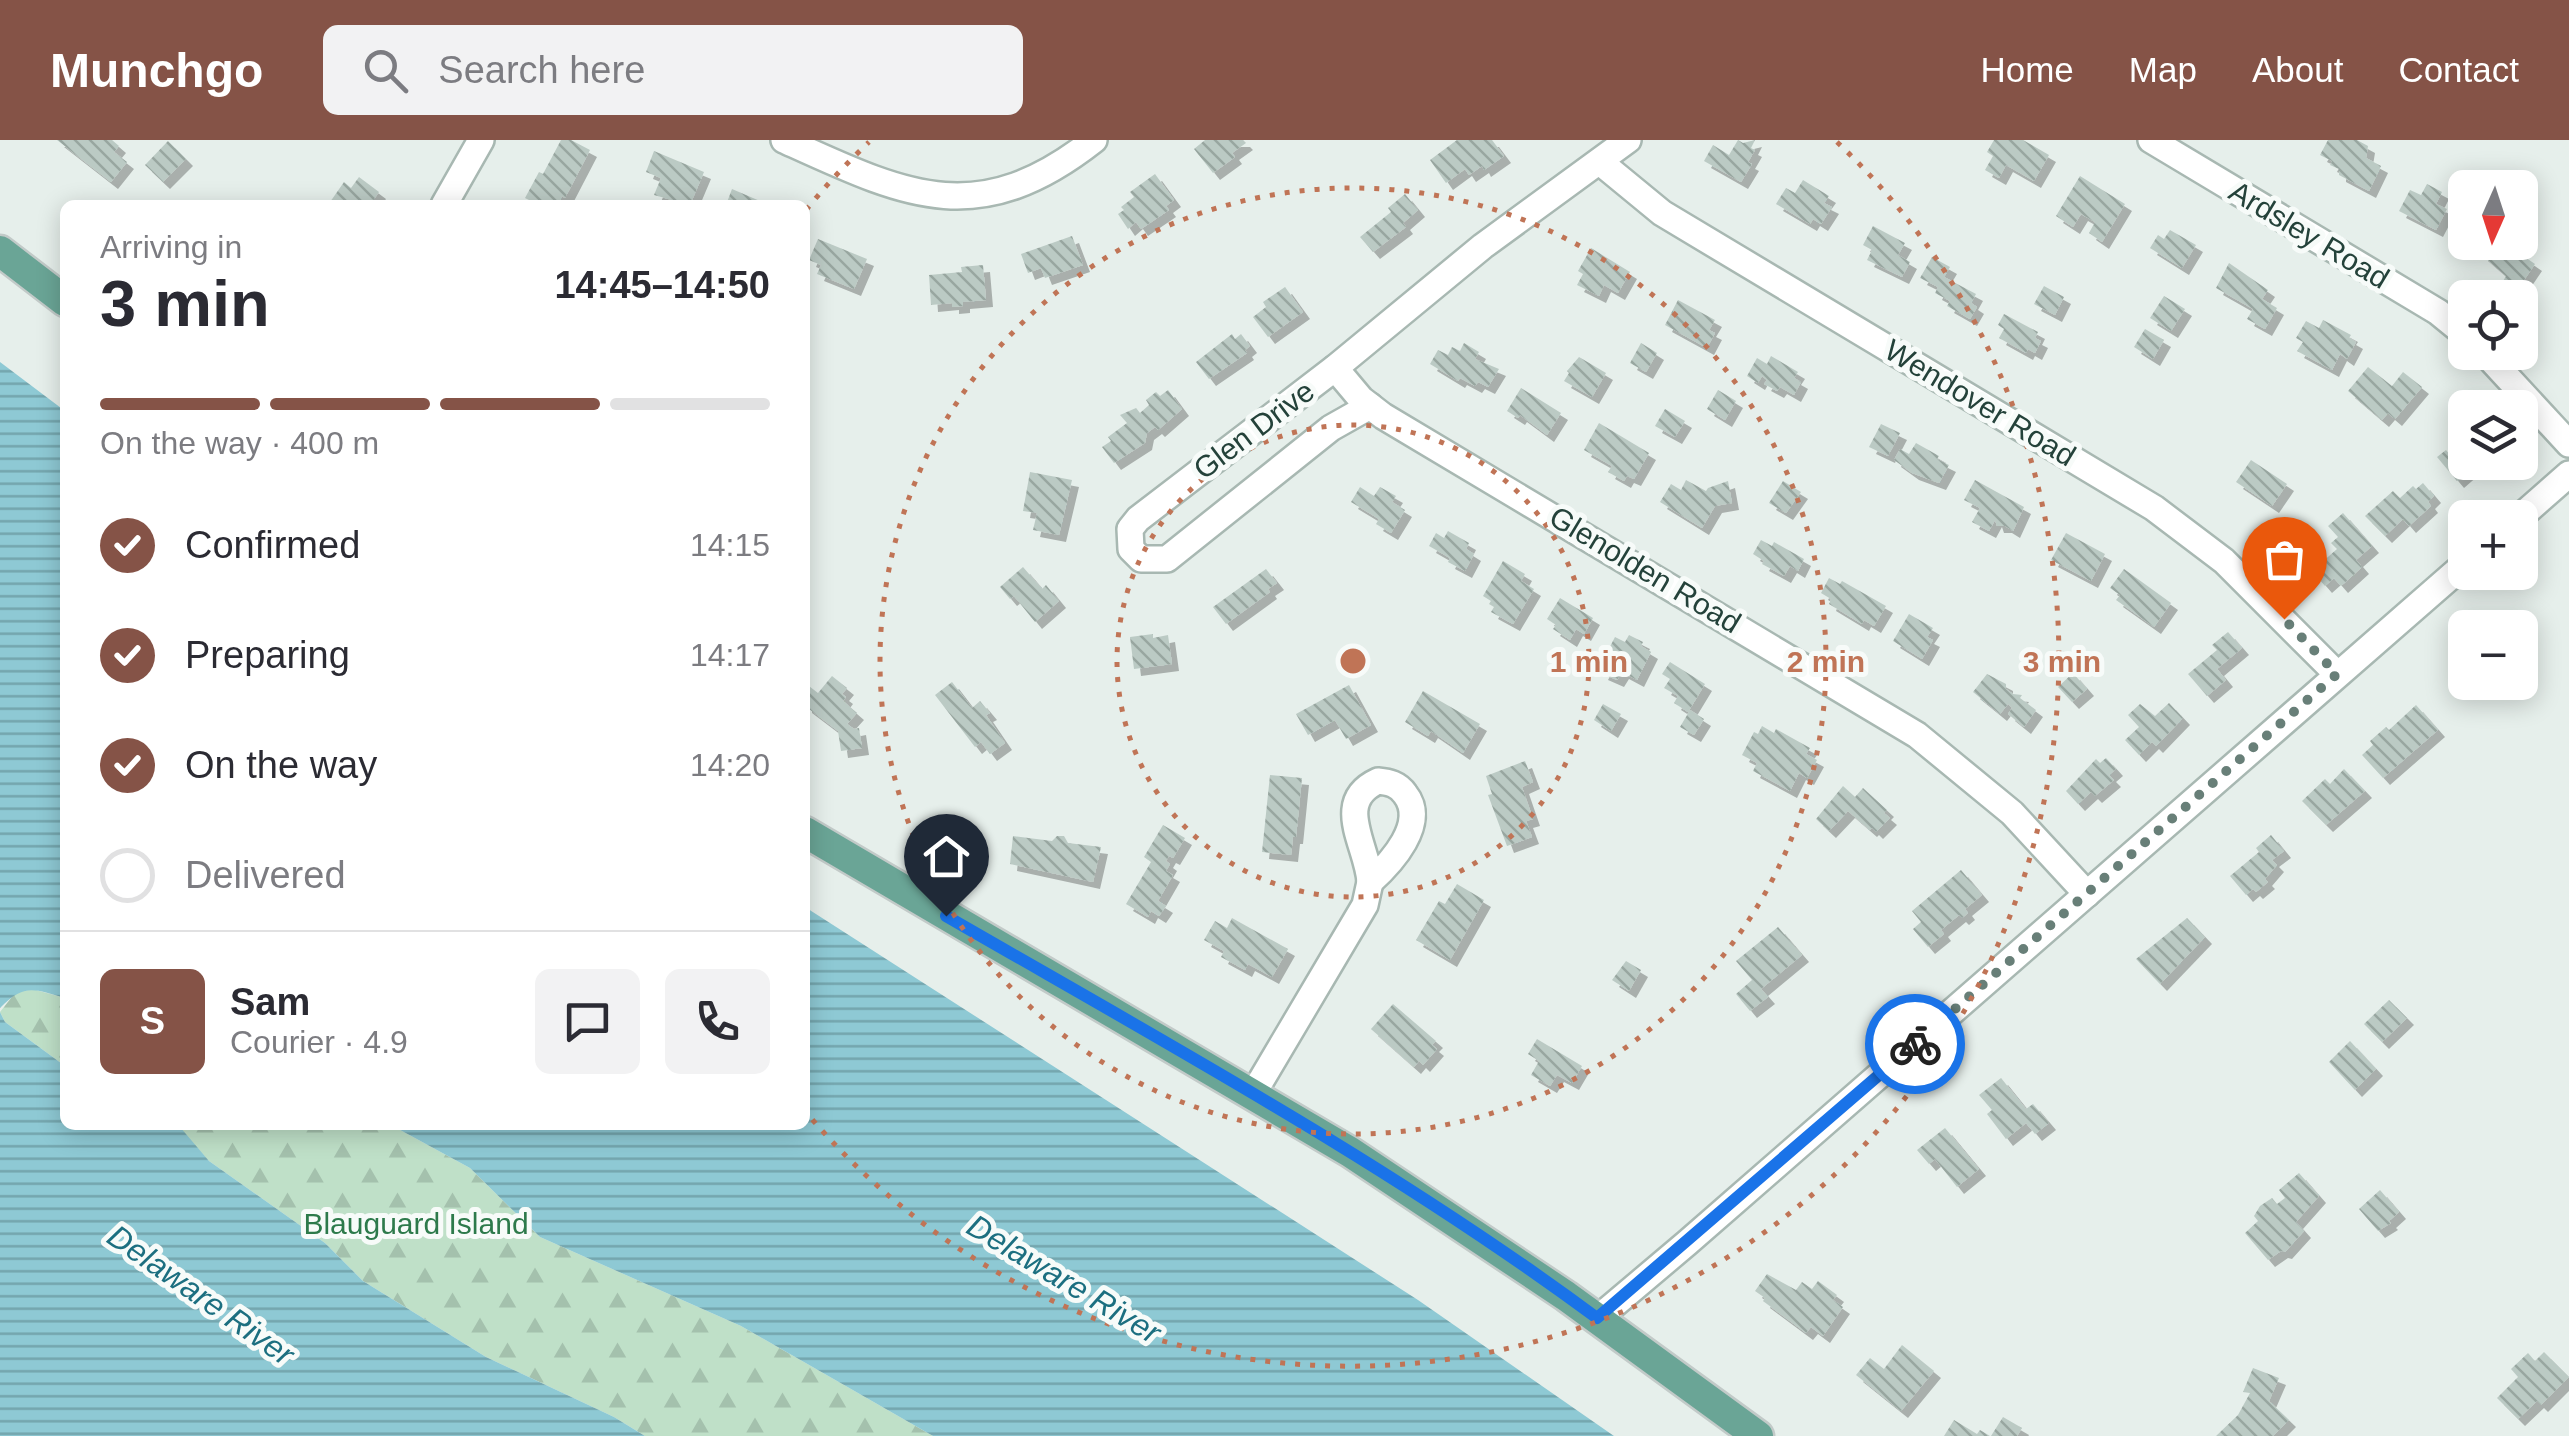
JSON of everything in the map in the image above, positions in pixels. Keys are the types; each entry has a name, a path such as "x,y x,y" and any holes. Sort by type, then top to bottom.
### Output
{"main road":[{"path":"0,251 60,297"},
{"path":"810,835 1253,1094 1460,1222 1758,1436"}],"street":[{"path":"447,200 480,140"},
{"path":"784,140 880,184 944,196 1008,188 1066,162 1094,140"},
{"name":"Glen Drive","path":"1370,406 1331,428 1178,552 1158,560 1136,556 1129,540 1130,529 1138,519 1335,368 1484,246 1628,140"},
{"name":"Ardsley Road","path":"2151,140 2448,320"},
{"name":"Wendover Road","path":"1600,162 1662,212 2166,516 2224,561 2337,674"},
{"name":"Glenolden Road","path":"1335,368 1370,406 1917,736 2012,813 2087,894"},
{"path":"2501,370 2569,444"},
{"path":"2538,501 2569,474"},
{"path":"1597,1318 2448,579"},
{"path":"1253,1094 1364,905 1370,882"}],"green space":[{"path":"32,989 60,997 60,1062 5,1022 0,1012 15,993"},
{"name":"Blauguard Island","path":"181,1130 400,1130 470,1168 540,1237 741,1326 933,1436 645,1436 614,1417 486,1357 363,1281 325,1243 209,1161"}],"water":[{"path":"0,362 60,407 60,996 23,991 0,1008"},
{"name":"Delaware River","path":"810,910 1418,1300 1614,1436 933,1436 741,1326 540,1237 470,1168 400,1130 810,1130"},
{"name":"Delaware River","path":"0,1012 5,1022 60,1062 60,1130 183,1130 209,1161 325,1243 363,1281 486,1357 614,1417 645,1436 0,1436"}],"building":[{"path":"57,140 112,140 119,146 114,152 127,162 111,182"},
{"path":"561,140 571,140 590,150 565,198 525,198 539,172 543,174"},
{"path":"1205,140 1246,143 1213,173 1194,149"},
{"path":"1457,140 1492,140 1504,156 1469,175 1465,169 1446,183 1430,160"},
{"path":"1738,140 1755,140 1751,148 1755,150 1748,162 1752,164 1741,182 1704,161 1713,145 1729,155"},
{"path":"1994,140 2023,140 2049,155 2034,181 2006,165 1999,178 1985,170 1993,156 1987,152"},
{"path":"2328,140 2357,140 2368,146 2366,158 2381,166 2369,191 2339,175 2339,169 2330,165 2332,161 2320,155"},
{"path":"168,141 186,159 163,182 145,165"},
{"path":"654,151 704,172 692,200 672,200 654,195 661,178 646,172"},
{"path":"1155,174 1174,200 1166,206 1169,210 1141,229 1136,222 1128,229 1118,214 1124,210 1121,207 1134,197 1130,192"},
{"path":"2080,176 2125,204 2102,242 2089,233 2095,222 2081,214 2073,227 2056,216"},
{"path":"359,177 379,192 373,200 331,200 344,182 351,188"},
{"path":"1803,180 1829,196 1824,203 1832,207 1821,224 1813,219 1810,224 1776,204 1786,188 1795,193"},
{"path":"2427,184 2442,192 2436,204 2447,209 2436,230 2399,211 2410,190 2421,195"},
{"path":"732,189 757,200 728,200"},
{"path":"1405,194 1418,210 1403,223 1406,227 1373,252 1360,237 1391,212 1388,208"},
{"path":"1873,226 1905,243 1898,255 1910,262 1902,277 1867,260 1872,250 1863,245"},
{"path":"2170,230 2196,245 2182,268 2150,248 2158,235 2164,239"},
{"path":"1072,236 1083,265 1045,278 1041,268 1028,273 1021,254"},
{"path":"818,239 867,259 854,289 817,274 821,265 810,258"},
{"path":"1591,248 1630,272 1618,293 1604,285 1599,296 1577,285 1583,274 1578,271"},
{"path":"1932,257 1950,267 1944,277 1976,294 1971,303 1977,307 1970,319 1947,306 1950,301 1935,293 1938,287 1920,278"},
{"path":"2488,260 2529,260 2535,264 2524,280 2504,280 2506,276"},
{"path":"2229,263 2268,290 2262,299 2277,308 2265,329 2247,319 2253,309 2216,288"},
{"path":"983,265 986,300 952,307 952,303 931,305 929,275 962,272 961,267"},
{"path":"2044,286 2064,297 2055,315 2034,304"},
{"path":"1285,287 1303,312 1268,337 1253,317 1266,307 1263,302"},
{"path":"2164,296 2185,309 2171,331 2150,318"},
{"path":"1678,300 1715,320 1709,330 1715,333 1707,348 1665,325"},
{"path":"2004,314 2038,332 2035,338 2041,341 2035,353 2028,349 2026,353 1999,338 2004,329 1998,325"},
{"path":"2323,320 2351,335 2349,338 2356,342 2347,359 2340,354 2332,370 2297,351 2303,342 2296,338 2306,321 2319,328"},
{"path":"2145,329 2164,340 2153,359 2134,347"},
{"path":"1232,334 1235,339 1241,334 1250,346 1245,350 1247,353 1209,379 1196,362"},
{"path":"1464,343 1479,352 1475,359 1499,369 1488,387 1478,382 1475,386 1460,378 1458,381 1430,364 1438,350 1448,355 1452,347 1460,351"},
{"path":"1641,343 1657,353 1646,372 1630,363"},
{"path":"1771,356 1798,372 1794,378 1801,382 1794,395 1764,384 1767,380 1762,376 1758,383 1747,376 1757,358 1767,364"},
{"path":"1579,357 1606,373 1592,397 1564,381"},
{"path":"2368,367 2392,386 2403,372 2422,387 2395,419 2388,413 2382,420 2348,391"},
{"path":"1521,388 1561,413 1547,435 1520,415 1518,418 1507,411"},
{"path":"1168,390 1182,409 1158,430 1155,427 1147,433 1145,443 1114,463 1102,447 1111,441 1108,437 1127,423 1120,415 1136,408 1140,413 1149,405 1146,400 1156,392 1160,396"},
{"path":"1718,390 1736,401 1725,420 1707,409"},
{"path":"1665,409 1685,421 1675,437 1655,426"},
{"path":"1599,423 1649,453 1634,479 1627,476 1624,481 1608,472 1612,466 1584,450"},
{"path":"1881,424 1900,433 1888,456 1869,447"},
{"path":"1916,443 1949,465 1939,483 1912,473 1894,460 1900,449 1909,454"},
{"path":"2446,450 2448,452 2448,470 2437,457"},
{"path":"2251,460 2287,484 2272,506 2236,482"},
{"path":"1030,472 1072,480 1059,535 1033,530 1037,513 1023,511"},
{"path":"1686,480 1706,491 1728,481 1732,503 1715,506 1702,528 1660,502 1671,484 1681,490"},
{"path":"1975,480 2024,507 2013,531 1997,526 1995,520 1989,531 1972,522 1980,508 1964,500"},
{"path":"1783,481 1801,492 1786,513 1769,503"},
{"path":"2423,483 2434,496 2428,502 2431,506 2409,526 2403,519 2385,536 2365,516 2393,491 2400,498"},
{"path":"1360,487 1374,496 1380,487 1396,496 1392,502 1405,510 1391,533 1376,524 1379,519 1351,502"},
{"path":"2343,513 2372,546 2356,560 2362,567 2341,586 2334,578 2325,586 2312,571 2337,549 2331,543 2338,537 2328,526"},
{"path":"1448,531 1469,543 1466,549 1474,554 1465,571 1429,546 1436,533 1444,538"},
{"path":"2066,533 2105,554 2091,581 2051,560"},
{"path":"1761,540 1772,546 1774,542 1804,559 1798,571 1790,566 1784,576 1762,564 1764,561 1753,554"},
{"path":"1503,561 1525,574 1521,581 1534,589 1513,624 1491,612 1491,601 1483,596"},
{"path":"1023,567 1059,601 1035,622 1014,596 1010,599 1000,587"},
{"path":"1266,569 1277,583 1226,624 1213,607"},
{"path":"2124,569 2171,603 2154,627 2116,600 2120,595 2110,588"},
{"path":"1829,578 1840,584 1842,581 1886,606 1874,626 1864,620 1862,624 1829,604 1831,599 1821,593"},
{"path":"1560,598 1593,618 1584,634 1576,629 1570,640 1553,629 1556,625 1547,619"},
{"path":"1909,614 1933,628 1927,637 1933,640 1922,659 1893,641"},
{"path":"2228,632 2242,648 2217,669 2226,680 2207,696 2188,674 2217,650 2212,645"},
{"path":"1153,634 1153,638 1168,635 1172,664 1134,669 1130,637"},
{"path":"1629,635 1643,642 1641,646 1651,652 1637,680 1622,672 1617,680 1601,673 1615,637 1625,642"},
{"path":"1670,662 1705,684 1688,712 1674,703 1678,696 1664,688 1670,679 1662,674"},
{"path":"2073,673 2087,689 2072,702 2058,687"},
{"path":"1987,674 2006,684 2013,694 2022,695 2020,698 2036,710 2024,727 2008,714 2012,708 2008,704 2000,714 1973,692"},
{"path":"832,676 847,688 842,694 846,697 843,701 857,713 847,724 859,728 862,748 841,751 838,731 810,710 810,687 818,693"},
{"path":"952,682 972,708 980,701 990,713 986,715 1005,743 990,754 981,742 975,747 935,695"},
{"path":"1349,685 1371,725 1346,739 1335,720 1308,735 1296,714"},
{"path":"1423,691 1480,724 1463,753 1431,731 1428,736 1405,722"},
{"path":"2169,703 2183,718 2156,746 2152,742 2139,755 2125,740 2139,727 2128,715 2140,704 2155,716"},
{"path":"1603,704 1621,714 1611,731 1594,720"},
{"path":"2416,705 2438,730 2383,778 2362,755 2373,745 2370,741 2386,727 2389,730"},
{"path":"1690,710 1704,719 1694,735 1680,727"},
{"path":"1762,726 1774,733 1776,729 1810,748 1806,754 1817,760 1807,778 1799,773 1790,791 1753,771 1757,763 1742,755 1754,732 1758,734"},
{"path":"2106,758 2116,769 2109,775 2114,780 2078,804 2066,791 2096,759 2100,763"},
{"path":"1525,761 1533,782 1522,787 1533,819 1526,821 1532,837 1507,846 1488,795 1492,794 1486,776"},
{"path":"2344,769 2365,791 2326,825 2302,801 2325,779 2330,784"},
{"path":"1270,775 1302,778 1291,855 1262,852"},
{"path":"1843,786 1855,797 1863,788 1887,810 1884,813 1890,818 1876,832 1848,811 1829,831 1816,819"},
{"path":"1163,825 1185,838 1173,858 1169,856 1166,861 1170,864 1166,871 1173,875 1158,901 1166,906 1159,916 1151,911 1148,917 1126,904 1151,862 1144,857"},
{"path":"2271,835 2284,851 2272,860 2277,865 2265,879 2268,882 2246,895 2230,876 2259,852 2256,848"},
{"path":"1013,836 1052,841 1064,836 1068,843 1101,847 1093,882 1010,864"},
{"path":"1961,870 1982,895 1965,909 1968,913 1962,918 1959,915 1941,930 1944,934 1928,947 1913,929 1921,922 1912,911"},
{"path":"1457,884 1484,900 1450,960 1416,940 1439,901 1445,904"},
{"path":"1232,918 1288,949 1272,977 1248,964 1245,970 1221,957 1224,951 1204,940 1215,921 1227,928"},
{"path":"2187,918 2205,937 2160,984 2136,959"},
{"path":"1778,927 1802,955 1761,989 1768,997 1750,1011 1736,994 1752,980 1736,961"},
{"path":"1626,961 1641,970 1629,991 1612,980"},
{"path":"2389,1000 2407,1018 2382,1042 2364,1024"},
{"path":"1393,1004 1436,1041 1432,1045 1437,1049 1423,1065 1419,1061 1414,1067 1371,1029"},
{"path":"1537,1039 1582,1066 1572,1083 1557,1075 1550,1086 1531,1075 1539,1061 1528,1054"},
{"path":"2350,1041 2376,1069 2355,1090 2329,1062"},
{"path":"2001,1078 2026,1109 2033,1104 2049,1123 2035,1134 2026,1123 2006,1139 1987,1114 1992,1110 1979,1095"},
{"path":"1945,1128 1979,1169 1957,1187 1935,1159 1929,1164 1917,1150"},
{"path":"2299,1173 2319,1196 2296,1222 2304,1231 2285,1252 2268,1260 2245,1233 2258,1221 2254,1216 2260,1206 2272,1198 2277,1204 2285,1198 2279,1190"},
{"path":"2380,1190 2399,1212 2378,1231 2359,1209"},
{"path":"1767,1274 1796,1290 1802,1282 1812,1289 1818,1281 1837,1295 1833,1300 1843,1307 1823,1336 1811,1327 1806,1333 1763,1301 1765,1298 1755,1291"},
{"path":"1902,1345 1934,1371 1901,1411 1856,1375 1870,1358 1884,1369"},
{"path":"2544,1352 2569,1377 2541,1405 2537,1401 2518,1419 2497,1398 2518,1377 2511,1369 2528,1353 2535,1361"},
{"path":"2253,1368 2279,1378 2269,1401 2289,1420 2273,1436 2216,1436 2238,1415 2250,1393 2243,1392"},
{"path":"2003,1417 2022,1428 2017,1436 1991,1436"},
{"path":"1954,1420 1977,1434 1980,1430 1990,1436 1944,1436"}],"way so far":[{"path":"1915,1044 2337,674 2284,619"}],"route":[{"path":"946,916 1350,1152 1460,1222 1597,1318 1915,1044"}]}
